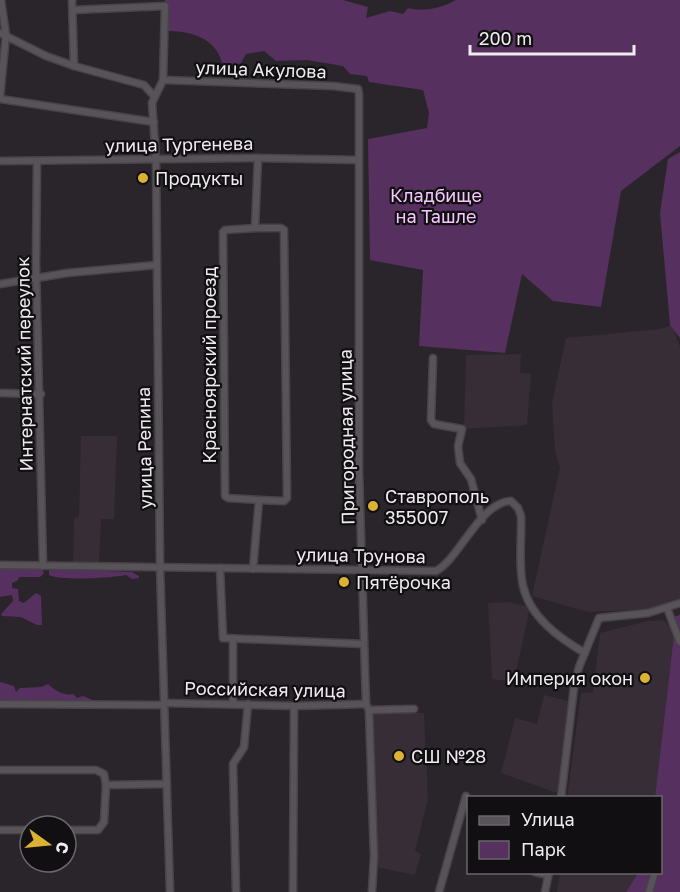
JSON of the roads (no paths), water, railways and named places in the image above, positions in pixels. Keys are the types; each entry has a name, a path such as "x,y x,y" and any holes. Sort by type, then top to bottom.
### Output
{"street":[{"path":"1,0 3,34 0,98 154,122"},
{"path":"72,0 74,66"},
{"name":"улица Репина","path":"73,10 165,6 163,80 154,96 153,104 156,159 160,567 170,892"},
{"path":"3,34 46,56 144,85 154,96"},
{"name":"улица Акулова","path":"163,80 333,86 358,89"},
{"name":"Пригородная улица","path":"358,89 359,471 363,644 374,856 372,892"},
{"path":"255,228 258,158"},
{"name":"улица Тургенева","path":"0,161 258,158 358,160"},
{"name":"Интернатский переулок","path":"37,160 43,566"},
{"name":"Красноярский проезд","path":"281,228 284,230 287,498 284,501 259,500 225,496 223,232 225,230 281,228"},
{"path":"0,284 67,273 156,265"},
{"path":"433,358 431,420 434,424 462,429 458,446 460,463 471,479 482,520"},
{"path":"0,393 41,394"},
{"path":"253,569 259,500"},
{"name":"улица Трунова","path":"0,566 436,571 445,564 493,509 507,501 514,503 518,508 522,535 523,585 527,598 554,632 585,653"},
{"path":"220,568 222,636 225,639 363,644"},
{"path":"561,796 574,687 599,618 631,616 680,603"},
{"path":"667,608 680,642"},
{"path":"233,640 233,704"},
{"name":"Российская улица","path":"0,704 248,704 414,709"},
{"path":"236,892 233,764 244,747 248,704"},
{"path":"293,892 294,706"},
{"path":"0,770 96,770 104,774 106,785 104,822 98,830 78,830"},
{"path":"106,785 167,784"},
{"path":"440,892 466,796"},
{"path":"0,830 18,830"},
{"path":"545,892 548,874"},
{"path":"650,892 656,874"}],"place":[{"name":"Продукты","path":"143,178"},
{"name":"Ставрополь 355007","path":"373,506"},
{"name":"Пятёрочка","path":"344,582"},
{"name":"Империя окон","path":"645,678"},
{"name":"СШ №28","path":"399,756"}],"park label":[{"name":"Кладбище на Ташле","path":"436,205"}]}
